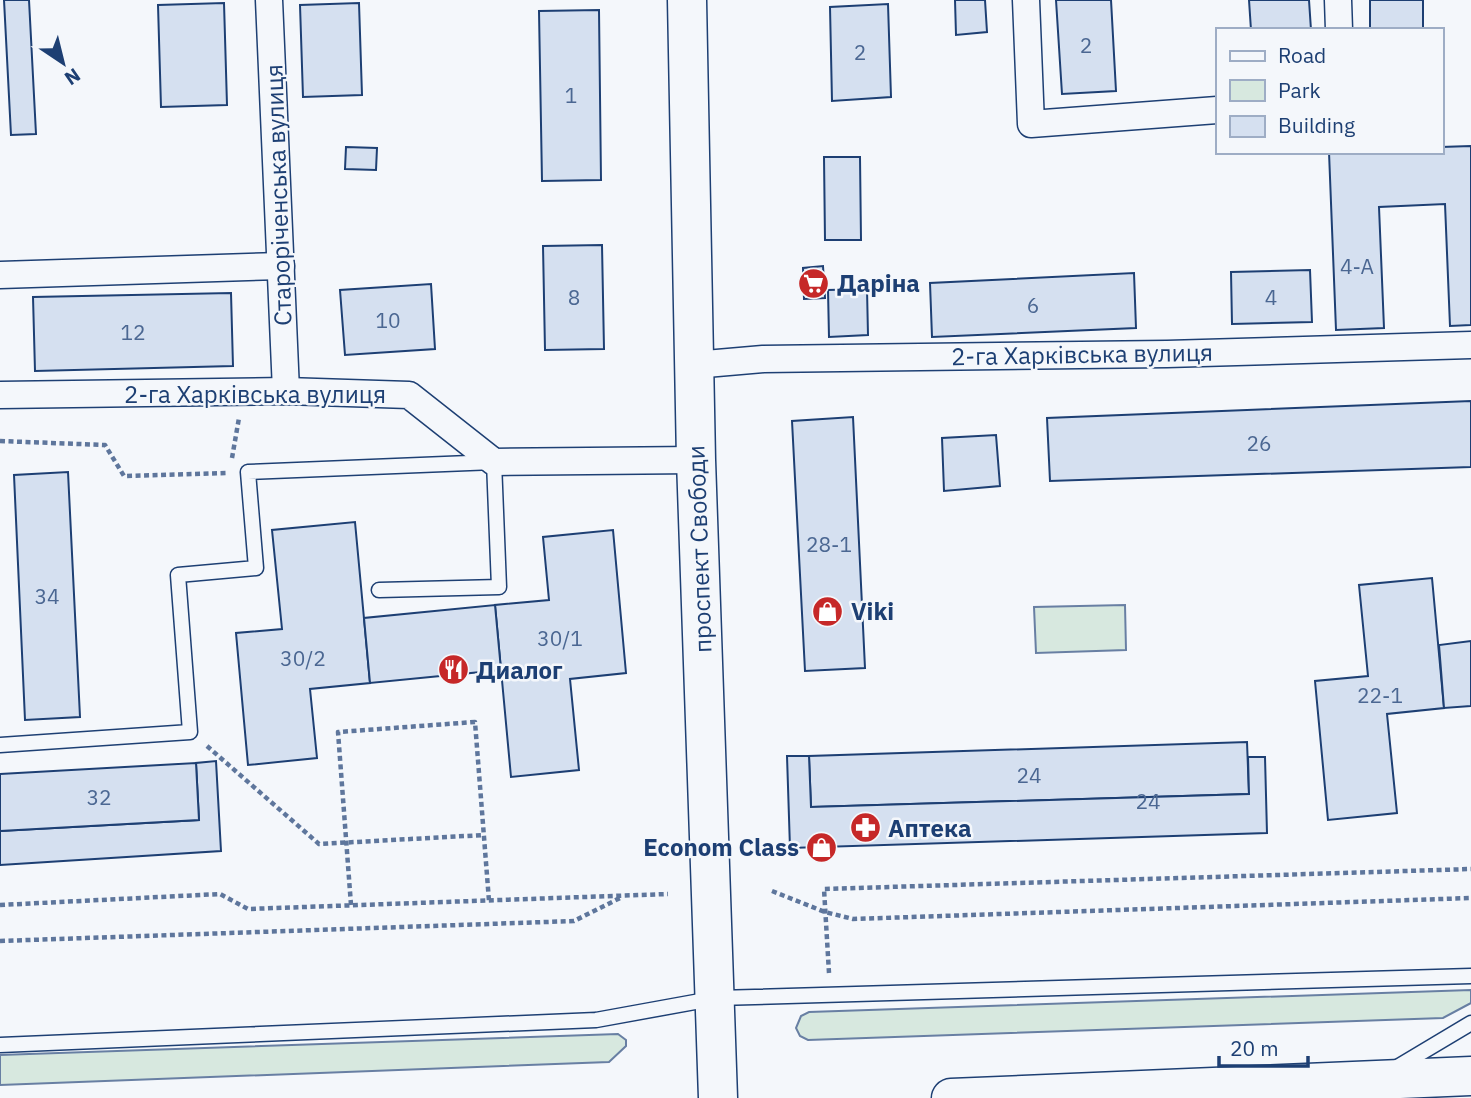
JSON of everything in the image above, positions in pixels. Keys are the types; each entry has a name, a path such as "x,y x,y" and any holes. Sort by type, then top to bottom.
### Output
{"main road":[{"name":"проспект Свободи","path":"687,0 696,460 717,998 718,1098"},
{"path":"951,1098 1471,1076"}],"street":[{"name":"Староріченська вулиця","path":"269,0 286,391"},
{"path":"1027,0 1031,124 1216,110"},
{"path":"1338,0 1339,28"},
{"path":"0,275 281,266"},
{"name":"2-га Харківська вулиця","path":"694,365 763,359 1167,354 1471,345"},
{"name":"2-га Харківська вулиця","path":"0,395 286,391 409,395 494,462"},
{"path":"494,462 696,460"}],"lane":[{"path":"0,745 190,732 178,575 256,568 248,472 494,462 499,587 379,590"},
{"path":"0,1045 596,1020 717,998 1471,976"},
{"path":"1374,1081 1471,1023"}],"path":[{"path":"229,472 240,417 257,391"},
{"path":"0,441 105,445 124,476 248,472"},
{"path":"351,905 338,732 475,722 489,901"},
{"path":"190,732 319,844 484,835"},
{"path":"830,995 824,888 1471,869"},
{"path":"772,891 825,912 853,919 1471,898"},
{"path":"0,905 220,894 248,909 668,894"},
{"path":"0,942 574,921 626,895"}],"green space":[{"path":"1125,605 1126,650 1036,653 1034,607"},
{"path":"1471,990 1471,1003 1443,1018 808,1040 800,1036 796,1028 801,1016 809,1012"},
{"path":"618,1034 626,1040 626,1046 609,1062 0,1085 0,1055"}],"building":[{"path":"4,0 29,0 36,134 11,135"},
{"path":"955,0 985,0 987,32 956,35"},
{"path":"1056,0 1111,0 1116,91 1062,94"},
{"path":"1249,0 1309,0 1311,28 1251,28"},
{"path":"1370,0 1423,0 1423,28 1370,28"},
{"path":"224,3 227,105 161,107 158,5"},
{"path":"359,3 362,95 303,97 300,5"},
{"path":"888,4 891,97 832,101 830,7"},
{"path":"599,10 601,180 542,181 539,11"},
{"path":"1471,146 1471,325 1450,326 1445,204 1379,207 1384,328 1336,330 1329,154 1443,154 1443,147"},
{"path":"346,147 377,148 376,170 345,169"},
{"path":"824,157 860,157 861,240 825,240"},
{"path":"602,245 604,349 545,350 543,246"},
{"name":"Даріна","path":"823,266 825,298 804,299 803,268"},
{"path":"1310,270 1312,322 1232,324 1231,272"},
{"path":"1134,273 1136,328 932,337 930,283"},
{"path":"431,284 435,349 345,355 340,290"},
{"path":"867,289 868,335 829,337 828,290"},
{"path":"231,293 233,366 35,371 33,297"},
{"path":"1471,401 1471,467 1050,481 1047,418"},
{"path":"853,417 865,668 805,671 792,421"},
{"path":"996,435 1000,486 944,491 942,438"},
{"path":"68,472 80,717 25,720 14,475"},
{"path":"355,522 370,683 310,689 317,758 248,765 236,633 282,629 272,530"},
{"path":"613,530 626,673 570,679 579,770 511,777 495,605 549,600 543,537"},
{"path":"1432,578 1444,708 1387,714 1397,813 1328,820 1315,681 1368,676 1359,585"},
{"path":"495,605 501,670 370,683 364,618"},
{"path":"1471,641 1471,706 1444,708 1439,645"},
{"path":"1247,742 1249,794 811,807 809,756"},
{"path":"787,756 809,756 811,807 1249,794 1248,757 1265,757 1267,833 790,848"},
{"path":"216,761 221,851 0,865 0,831 199,820 196,763"},
{"path":"196,763 199,820 0,831 0,774"}],"place":[{"name":"Даріна","path":"814,283"},
{"name":"Viki","path":"828,611"},
{"name":"Диалог","path":"453,670"},
{"name":"Аптека","path":"865,828"},
{"name":"Econom Class","path":"822,847"}]}
